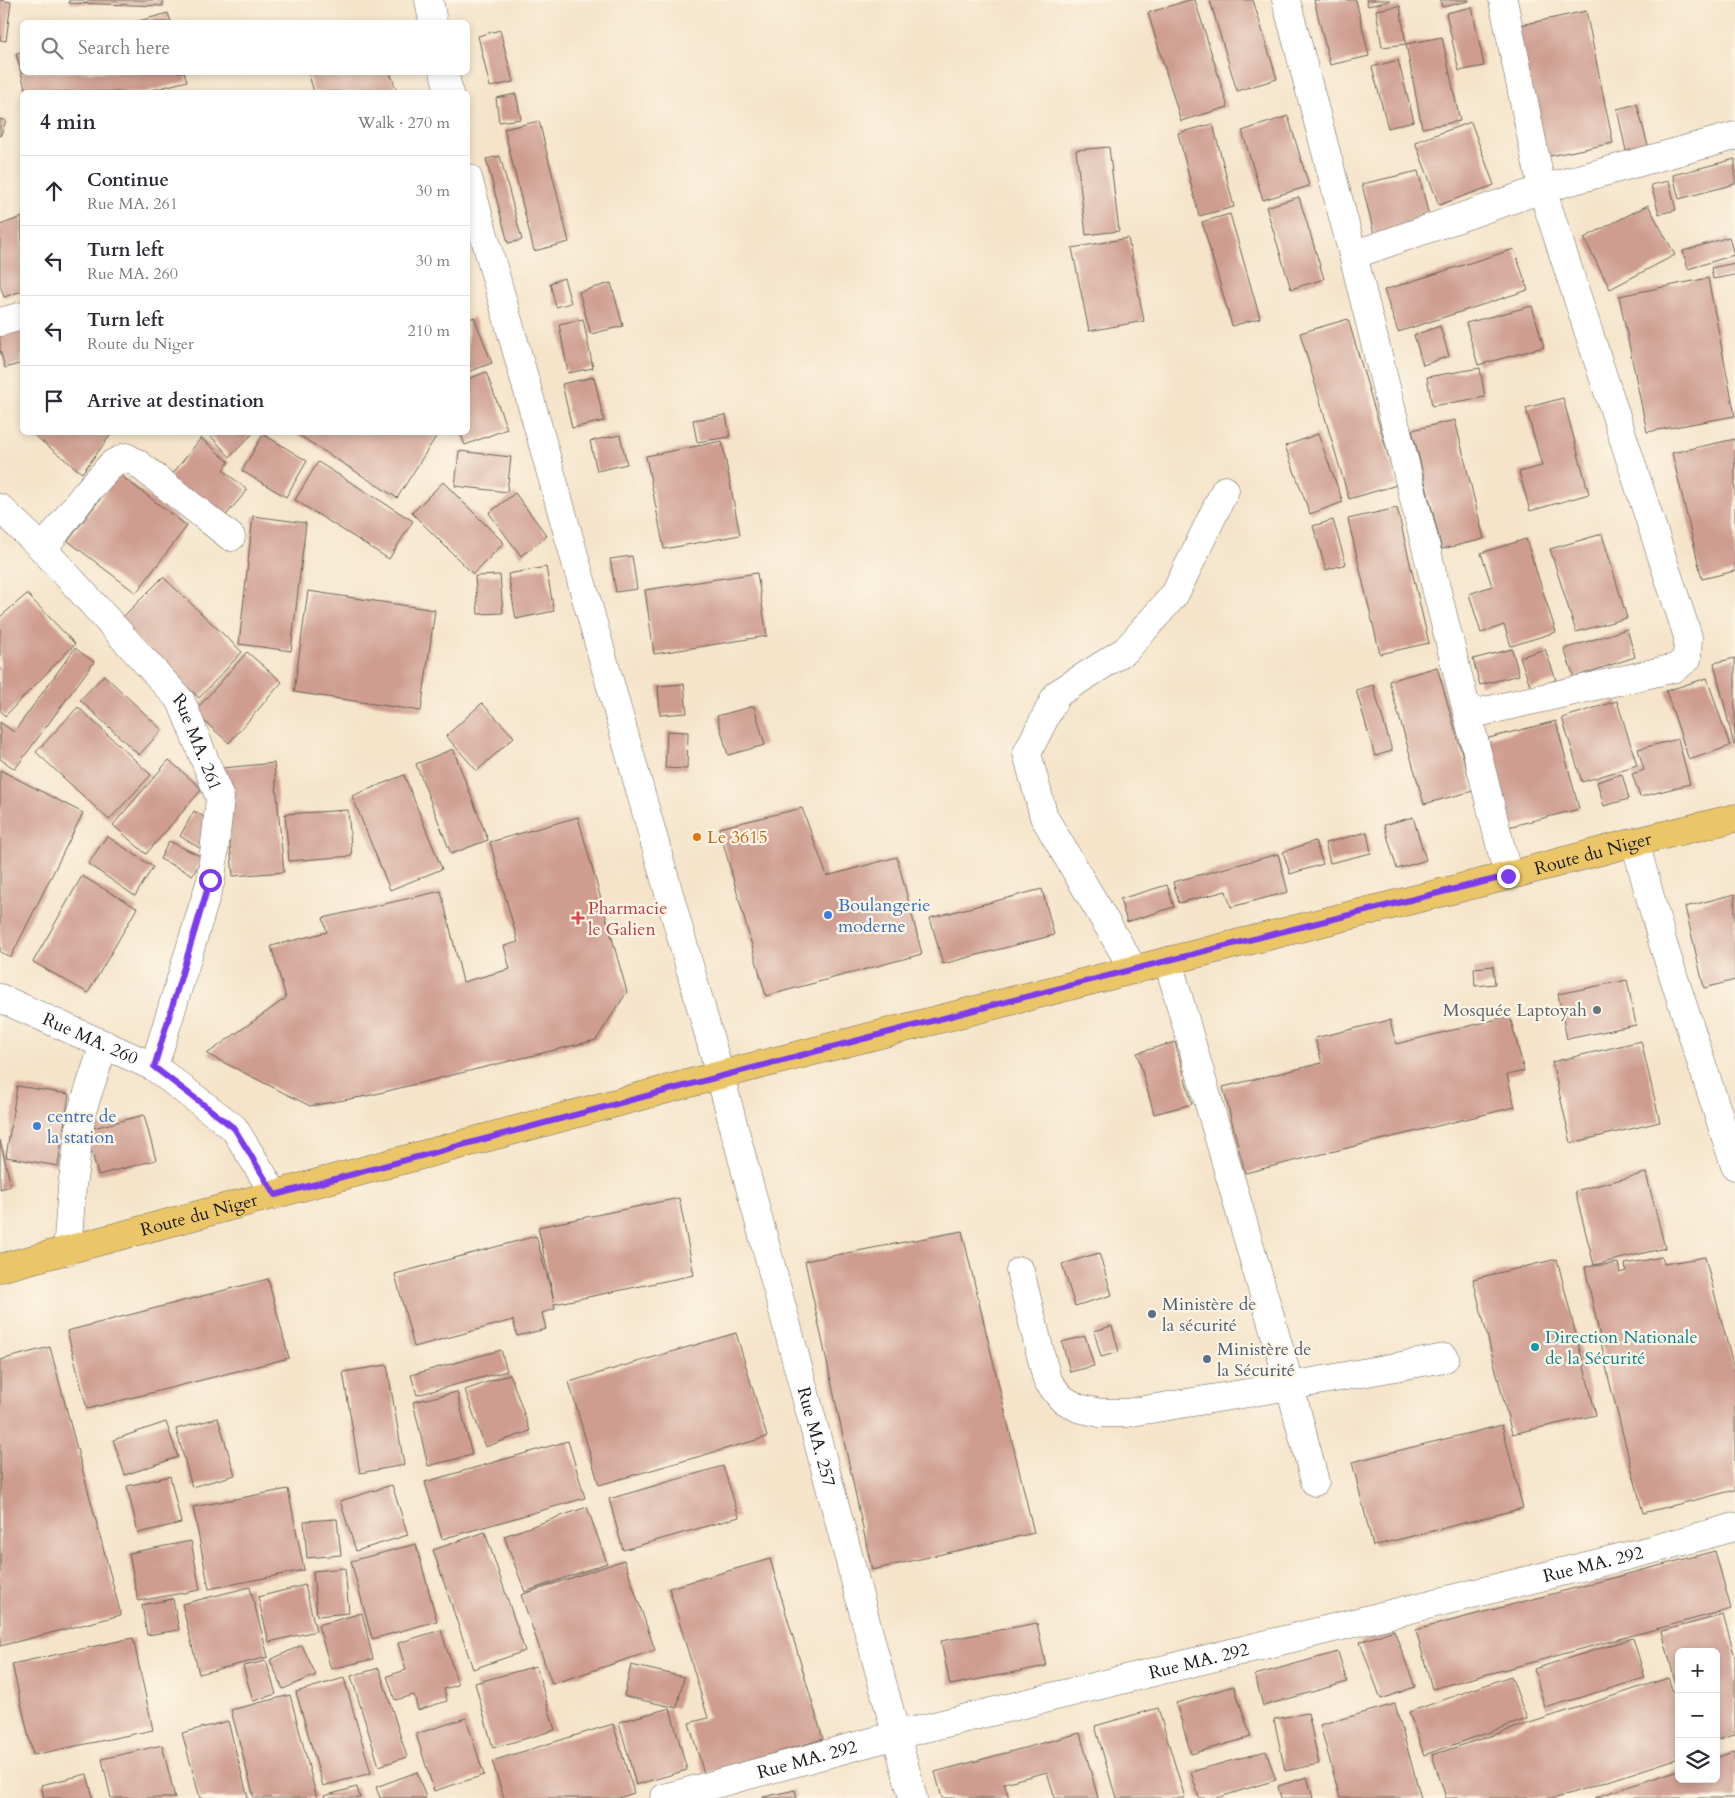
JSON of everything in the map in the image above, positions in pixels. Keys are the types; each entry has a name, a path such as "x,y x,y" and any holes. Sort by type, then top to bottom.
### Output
{"main road":[{"name":"Route du Niger","path":"0,1268 720,1075 1168,960 1735,818"}],"street":[{"path":"428,0 433,20"},
{"path":"1286,0 1353,255 1508,876"},
{"path":"1468,715 1674,668 1687,659 1688,637 1542,189 1503,0"},
{"path":"445,75 448,90"},
{"path":"1353,255 1542,189 1735,136"},
{"name":"Rue MA. 257","path":"470,195 720,1075 897,1735 912,1798"},
{"path":"0,322 20,317"},
{"path":"43,549 85,494 112,464 126,457 137,463 231,537"},
{"path":"1134,970 1044,817 1027,753 1057,694 1126,650 1175,594 1225,490"},
{"name":"Rue MA. 261","path":"0,508 43,549 182,701 220,798 210,880 154,1067"},
{"path":"1635,842 1663,944 1735,1166"},
{"path":"1168,960 1316,1482"},
{"name":"Rue MA. 260","path":"0,998 154,1067 234,1128 275,1195"},
{"path":"67,1251 72,1187 82,1110 104,1044"},
{"path":"1020,1271 1047,1380 1061,1398 1078,1408 1100,1414 1126,1413 1444,1358"},
{"name":"Rue MA. 292","path":"664,1798 897,1735 1735,1528"}],"building":[{"path":"0,0 11,2 6,41 0,40"},
{"path":"69,0 163,0 163,6 69,3"},
{"path":"1189,0 1195,0 1228,107 1181,121 1148,13"},
{"path":"1253,0 1277,79 1237,91 1210,1"},
{"path":"1314,0 1356,0 1369,56 1330,65"},
{"path":"1366,0 1390,0 1390,1 1368,6"},
{"path":"1440,0 1469,0 1469,1 1442,7"},
{"path":"1400,6 1406,44 1382,47 1376,10"},
{"path":"1472,7 1484,66 1459,71 1446,13"},
{"path":"1586,11 1613,143 1540,158 1512,27"},
{"path":"168,13 170,20 142,20"},
{"path":"500,30 513,82 490,87 478,36"},
{"path":"1442,37 1460,121 1422,128 1406,44"},
{"path":"20,52 20,69 16,53"},
{"path":"1398,60 1414,121 1388,128 1372,67"},
{"path":"22,75 185,75 187,81 153,90 25,90"},
{"path":"309,75 391,75 396,90 313,90"},
{"path":"516,94 521,119 499,122 496,98"},
{"path":"1637,104 1648,146 1626,151 1617,109"},
{"path":"1288,116 1309,186 1263,200 1242,131"},
{"path":"0,119 6,121 0,137"},
{"path":"539,121 569,242 534,251 504,129"},
{"path":"1471,122 1494,185 1439,205 1415,142"},
{"path":"1213,124 1234,207 1199,216 1178,133"},
{"path":"1109,147 1119,231 1086,235 1076,150"},
{"path":"500,156 522,240 508,243 486,159"},
{"path":"1735,159 1735,184 1679,199 1673,175"},
{"path":"1418,171 1431,225 1375,238 1362,184"},
{"path":"1669,181 1676,210 1659,214 1651,185"},
{"path":"1299,197 1324,279 1291,289 1266,207"},
{"path":"1648,205 1675,255 1610,289 1584,238"},
{"path":"1230,214 1260,318 1232,326 1202,222"},
{"path":"20,218 20,292 4,297 0,285 0,225"},
{"path":"1729,237 1734,255 1688,269 1683,251"},
{"path":"1128,238 1144,321 1089,331 1072,248"},
{"path":"1514,249 1528,290 1398,332 1384,290"},
{"path":"1735,263 1735,275 1713,279 1711,268"},
{"path":"564,278 571,303 556,307 550,283"},
{"path":"1708,278 1735,416 1647,432 1619,296"},
{"path":"611,283 623,326 591,334 579,292"},
{"path":"1532,306 1544,347 1478,365 1466,323"},
{"path":"474,317 492,363 470,371 470,319"},
{"path":"583,319 593,368 568,373 559,324"},
{"path":"1348,319 1397,485 1349,499 1300,333"},
{"path":"1440,326 1449,356 1423,365 1414,335"},
{"path":"20,329 20,364 5,368 0,350 0,335"},
{"path":"1480,368 1485,397 1432,406 1427,377"},
{"path":"486,372 507,429 465,445 461,435 470,435 470,378"},
{"path":"594,377 604,421 572,428 562,384"},
{"path":"1563,398 1589,494 1530,511 1519,472 1542,466 1526,408"},
{"path":"726,415 730,437 697,442 693,420"},
{"path":"1455,420 1484,539 1442,549 1412,430"},
{"path":"1318,434 1343,502 1310,514 1285,446"},
{"path":"34,435 111,435 82,473"},
{"path":"210,435 251,435 230,457"},
{"path":"262,435 307,461 286,497 242,471"},
{"path":"299,435 437,435 397,498"},
{"path":"620,435 627,464 597,471 590,441"},
{"path":"201,438 229,462 223,470 247,490 218,525 166,482"},
{"path":"1735,439 1735,571 1702,579 1672,453"},
{"path":"722,441 740,535 664,549 646,456"},
{"path":"459,451 511,457 507,492 455,486"},
{"path":"318,462 413,521 389,559 295,500"},
{"path":"119,474 187,526 136,593 68,541"},
{"path":"443,482 504,543 473,574 412,513"},
{"path":"515,493 547,536 521,556 489,513"},
{"path":"1397,508 1429,643 1380,654 1348,519"},
{"path":"253,516 306,523 291,651 239,644"},
{"path":"1333,520 1346,564 1326,570 1313,526"},
{"path":"1602,534 1627,618 1576,632 1550,549"},
{"path":"1526,539 1556,632 1511,646 1504,625 1481,633 1469,594 1492,586 1481,553"},
{"path":"632,556 637,589 616,592 610,559"},
{"path":"546,567 554,611 516,619 508,574"},
{"path":"757,573 767,636 654,654 645,590"},
{"path":"500,575 503,613 478,614 475,576"},
{"path":"163,577 242,652 199,698 119,621"},
{"path":"308,591 435,610 421,711 294,692"},
{"path":"27,594 75,644 5,716 0,710 0,617"},
{"path":"1627,629 1635,657 1574,677 1564,649"},
{"path":"75,648 94,662 15,769 0,759 0,722 14,732"},
{"path":"1512,649 1519,675 1480,685 1473,659"},
{"path":"1545,649 1556,680 1531,688 1520,657"},
{"path":"247,652 282,682 229,743 194,712"},
{"path":"1735,658 1735,745 1734,745 1714,663"},
{"path":"1437,667 1473,791 1424,804 1389,681"},
{"path":"104,675 162,730 139,755 80,700"},
{"path":"1707,678 1730,746 1689,760 1666,691"},
{"path":"684,684 687,713 660,715 658,686"},
{"path":"1373,685 1392,751 1375,756 1356,690"},
{"path":"1617,701 1637,765 1582,782 1562,718"},
{"path":"482,703 514,737 477,771 446,736"},
{"path":"754,706 765,745 728,755 717,716"},
{"path":"78,707 151,775 109,820 36,752"},
{"path":"1556,721 1579,809 1504,828 1481,740"},
{"path":"667,731 688,732 687,769 665,768"},
{"path":"1678,739 1690,784 1640,797 1632,774 1644,770 1638,749"},
{"path":"453,749 488,840 451,854 416,764"},
{"path":"169,760 202,789 146,854 113,825"},
{"path":"274,763 284,872 233,876 223,768"},
{"path":"0,770 83,813 11,957 0,952"},
{"path":"1622,774 1629,799 1604,806 1597,782"},
{"path":"404,775 442,869 390,890 352,796"},
{"name":"Boulangerie moderne","path":"802,808 827,876 897,857 922,954 766,996 719,828"},
{"path":"348,810 352,856 289,861 285,814"},
{"path":"194,811 216,824 201,849 180,836"},
{"path":"578,817 627,992 596,1040 367,1096 310,1106 207,1054 286,998 271,946 327,932 323,918 441,891 463,982 510,969 504,946 518,942 490,842"},
{"path":"1413,817 1426,860 1397,869 1384,825"},
{"path":"1367,832 1371,853 1330,863 1325,843"},
{"path":"107,836 153,867 135,896 88,864"},
{"path":"169,841 202,857 193,875 160,859"},
{"path":"1315,841 1323,864 1290,874 1283,852"},
{"path":"1278,854 1288,892 1231,907 1226,891 1179,903 1173,882"},
{"path":"82,876 137,908 88,993 33,962"},
{"path":"1167,885 1174,907 1127,922 1120,899"},
{"path":"1042,889 1054,935 943,964 930,918"},
{"path":"1735,894 1735,980 1704,988 1685,907"},
{"path":"1493,966 1495,984 1475,986 1474,968"},
{"name":"Mosquée Laptoyah","path":"1627,980 1636,1025 1567,1039 1558,994"},
{"path":"1510,1016 1524,1071 1507,1075 1515,1107 1245,1173 1223,1087 1322,1063 1315,1038 1390,1020 1396,1044"},
{"path":"1641,1041 1660,1122 1571,1143 1552,1062"},
{"path":"1175,1042 1192,1104 1154,1114 1137,1053"},
{"name":"centre de la station","path":"17,1086 69,1094 58,1166 6,1157"},
{"path":"144,1115 156,1160 98,1175 86,1130"},
{"path":"0,1140 11,1186 0,1189"},
{"path":"1646,1173 1665,1248 1594,1265 1575,1191"},
{"path":"679,1198 694,1275 554,1304 555,1309 542,1313 546,1329 517,1336 513,1320 414,1347 395,1274 536,1236 554,1301 538,1227"},
{"path":"962,1231 1034,1533 872,1570 805,1261"},
{"path":"1099,1253 1112,1295 1075,1306 1062,1264"},
{"path":"1662,1257 1664,1264 1705,1257 1735,1373 1735,1490 1643,1513 1609,1380 1585,1267 1618,1263 1620,1273 1626,1271 1625,1264"},
{"name":"Direction Nationale de la Sécurité","path":"1557,1259 1596,1415 1512,1434 1473,1279"},
{"path":"268,1279 289,1358 87,1409 67,1331"},
{"path":"1112,1326 1119,1352 1101,1357 1094,1331"},
{"path":"736,1333 767,1437 599,1485 569,1382"},
{"path":"1085,1336 1094,1366 1070,1372 1062,1342"},
{"path":"50,1347 121,1615 0,1646 0,1360"},
{"path":"501,1350 507,1371 417,1395 411,1375"},
{"path":"387,1365 404,1465 360,1473 343,1372"},
{"path":"510,1374 530,1431 485,1447 465,1390"},
{"path":"457,1392 472,1455 428,1466 413,1402"},
{"path":"218,1418 235,1475 192,1487 176,1429"},
{"path":"166,1422 178,1457 125,1475 113,1440"},
{"path":"1502,1425 1523,1508 1373,1546 1352,1462"},
{"path":"568,1441 585,1498 442,1539 425,1482"},
{"path":"723,1466 739,1517 623,1550 609,1499"},
{"path":"170,1476 181,1523 138,1533 127,1486"},
{"path":"392,1485 408,1535 356,1551 340,1501"},
{"path":"288,1489 304,1570 209,1589 193,1507"},
{"path":"587,1507 607,1563 525,1592 504,1536"},
{"path":"337,1519 341,1555 307,1558 304,1521"},
{"path":"485,1532 525,1651 473,1669 433,1550"},
{"path":"191,1541 200,1590 138,1601 129,1553"},
{"path":"416,1544 437,1621 372,1639 351,1561"},
{"path":"1715,1551 1731,1609 1432,1689 1416,1630"},
{"path":"770,1559 823,1739 704,1774 689,1723 708,1718 669,1588"},
{"path":"624,1560 655,1650 552,1684 521,1595"},
{"path":"345,1568 349,1613 317,1616 313,1571"},
{"path":"305,1585 316,1631 269,1642 258,1597"},
{"path":"250,1587 268,1657 199,1674 182,1604"},
{"path":"173,1599 179,1630 147,1635 142,1605"},
{"path":"362,1613 373,1659 331,1669 318,1625"},
{"path":"1723,1615 1735,1657 1735,1735 1720,1739 1720,1648 1675,1648 1675,1681 1662,1631"},
{"path":"1037,1623 1046,1666 950,1685 941,1641"},
{"path":"441,1630 458,1685 444,1689 447,1701 418,1710 414,1695 395,1700 387,1676 406,1670 398,1643"},
{"path":"1394,1630 1415,1687 1381,1699 1360,1642"},
{"path":"133,1638 153,1730 33,1755 12,1664"},
{"path":"1633,1638 1645,1678 1545,1708 1534,1669"},
{"path":"302,1645 316,1675 283,1689 270,1660"},
{"path":"1338,1652 1347,1682 1263,1706 1255,1675"},
{"path":"266,1661 276,1694 253,1701 243,1666"},
{"path":"631,1665 684,1677 677,1708 624,1696"},
{"path":"536,1666 555,1730 493,1748 475,1683"},
{"path":"379,1668 407,1757 379,1766 351,1676"},
{"path":"1511,1676 1527,1719 1424,1755 1409,1712"},
{"path":"344,1678 371,1773 323,1786 296,1692"},
{"path":"1668,1678 1675,1698 1675,1759 1556,1798 1446,1798 1432,1755"},
{"path":"1234,1686 1251,1737 1191,1754 1176,1703"},
{"path":"290,1695 317,1798 254,1798 231,1710"},
{"path":"1395,1704 1421,1798 1340,1798 1320,1725"},
{"path":"670,1708 687,1770 636,1785 619,1722"},
{"path":"1158,1708 1185,1798 1116,1798 1095,1726"},
{"path":"1308,1713 1319,1764 1285,1771 1274,1719"},
{"path":"466,1718 484,1775 434,1791 416,1734"},
{"path":"228,1721 248,1798 200,1798 182,1733"},
{"path":"613,1724 634,1793 619,1798 504,1798 492,1761"},
{"path":"1080,1733 1098,1798 1055,1798 1047,1772 1004,1783 1009,1798 942,1798 935,1772"},
{"path":"162,1745 175,1798 111,1798 102,1759"},
{"path":"1266,1751 1276,1780 1216,1798 1199,1798 1191,1772"},
{"path":"1735,1751 1735,1798 1594,1798 1675,1771 1675,1783 1720,1783 1720,1757"},
{"path":"417,1772 426,1798 380,1798 376,1787"},
{"path":"87,1774 93,1798 44,1798 41,1785"},
{"path":"1307,1777 1313,1798 1281,1798 1278,1786"},
{"path":"357,1787 360,1798 325,1798 324,1796"},
{"path":"795,1790 797,1798 763,1798 763,1797"}],"place":[{"name":"Le 3615","path":"697,837"},
{"name":"Boulangerie moderne","path":"828,915"},
{"name":"Pharmacie le Galien","path":"578,918"},
{"name":"Mosquée Laptoyah","path":"1597,1010"},
{"name":"centre de la station","path":"37,1126"},
{"name":"Ministère de la sécurité","path":"1152,1314"},
{"name":"Direction Nationale de la Sécurité","path":"1535,1347"},
{"name":"Ministère de la Sécurité","path":"1207,1359"}],"route":[{"path":"210,880 154,1067 234,1128 275,1195 720,1075 1168,960 1508,876"}]}
